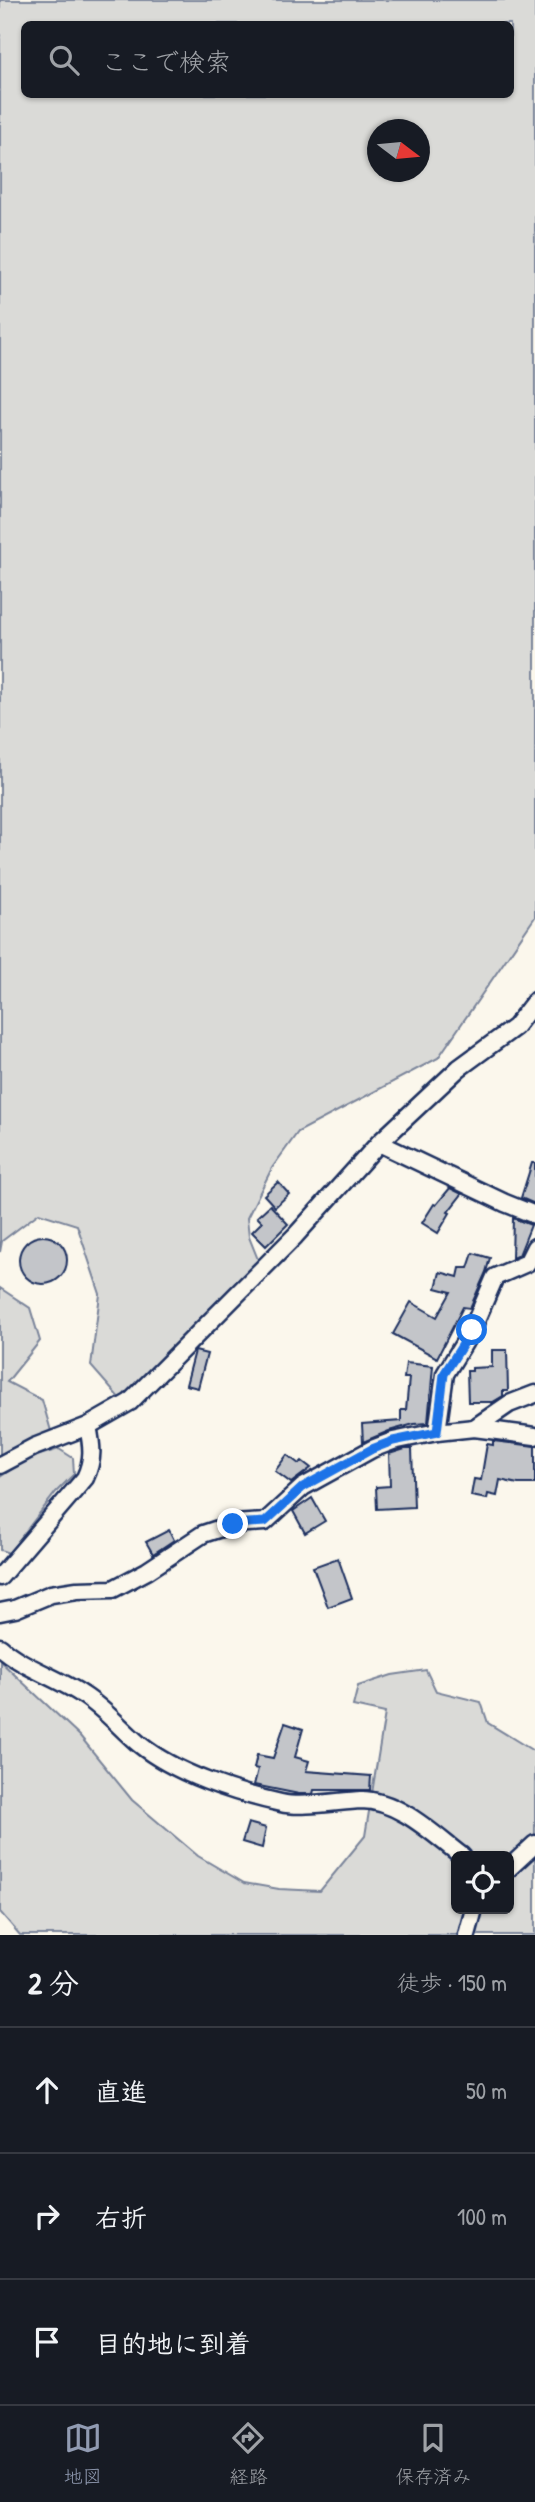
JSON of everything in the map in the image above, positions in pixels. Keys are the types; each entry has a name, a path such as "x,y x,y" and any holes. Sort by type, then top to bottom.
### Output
{"street":[{"path":"0,1465 34,1447 88,1426 130,1402 295,1236 379,1143 459,1068 515,1027 535,1001"},
{"path":"379,1143 535,1215"},
{"path":"437,1432 444,1374 472,1330 495,1277 527,1263 535,1247"},
{"path":"474,1428 509,1404 535,1394"},
{"path":"0,1577 85,1478 93,1450 88,1426"},
{"path":"0,1612 15,1609 51,1594 113,1589 147,1571 203,1534 233,1524 265,1522 303,1487 372,1449 393,1441 474,1428 535,1436"},
{"path":"0,1647 104,1709 140,1744 166,1761 204,1779 285,1804 366,1800 395,1809 415,1820 455,1851"},
{"path":"514,1863 535,1844"},
{"path":"467,1935 473,1914"}],"shaded area":[{"path":"0,0 535,0 535,917 438,1058 298,1132 272,1168 247,1218 249,1237 259,1262 120,1399 91,1366 100,1294 77,1225 39,1213 2,1241 0,1252"},
{"path":"0,1288 30,1308 40,1341 7,1382 42,1400 51,1431 0,1458"},
{"path":"59,1449 73,1458 74,1474 56,1492 9,1553 0,1550 0,1477 27,1459"},
{"path":"0,1661 80,1736 132,1800 198,1856 244,1883 279,1889 320,1891 365,1836 385,1713 353,1706 358,1686 392,1675 426,1670 436,1691 481,1702 488,1723 535,1752 535,1935 20,1935 0,1912"}],"building":[{"path":"532,1163 535,1163 535,1204 521,1198"},
{"path":"278,1182 289,1194 275,1207 264,1195"},
{"path":"450,1188 462,1194 448,1212 450,1213 438,1233 422,1223 434,1204 436,1205"},
{"path":"270,1205 288,1224 266,1246 252,1232 262,1222 257,1217"},
{"path":"513,1218 531,1225 519,1255 512,1258"},
{"path":"43,1236 60,1243 67,1260 60,1277 43,1284 26,1277 19,1260 26,1243"},
{"path":"473,1253 490,1258 486,1272 470,1308 463,1307 437,1358 393,1334 411,1302 437,1317 451,1292 436,1288 440,1272 458,1277 460,1268 468,1268"},
{"path":"492,1350 507,1350 508,1391 503,1391 503,1396 493,1402 468,1402 467,1371 472,1371 472,1368 492,1367"},
{"path":"195,1351 207,1354 198,1388 186,1385"},
{"path":"406,1363 433,1366 428,1423 389,1431 363,1442 362,1424 401,1421 401,1410 406,1410 409,1378 404,1378"},
{"path":"493,1441 535,1446 535,1484 500,1480 497,1496 488,1494 487,1499 471,1496 474,1479 481,1480 487,1444 493,1445"},
{"path":"412,1449 414,1507 377,1509 376,1487 390,1486 389,1454"},
{"path":"287,1455 299,1464 302,1461 311,1468 291,1483 275,1471"},
{"path":"312,1498 325,1521 305,1533 293,1511"},
{"path":"169,1530 174,1540 153,1554 146,1542"},
{"path":"338,1558 352,1598 328,1607 313,1567"},
{"path":"285,1723 303,1729 295,1757 309,1761 306,1771 371,1776 370,1790 314,1790 313,1794 299,1794 254,1785 258,1769 254,1768 257,1755 273,1758"},
{"path":"248,1823 266,1828 262,1848 242,1842"}],"route":[{"path":"233,1524 265,1522 303,1487 327,1472 393,1441 437,1432 444,1374 472,1330"}]}
